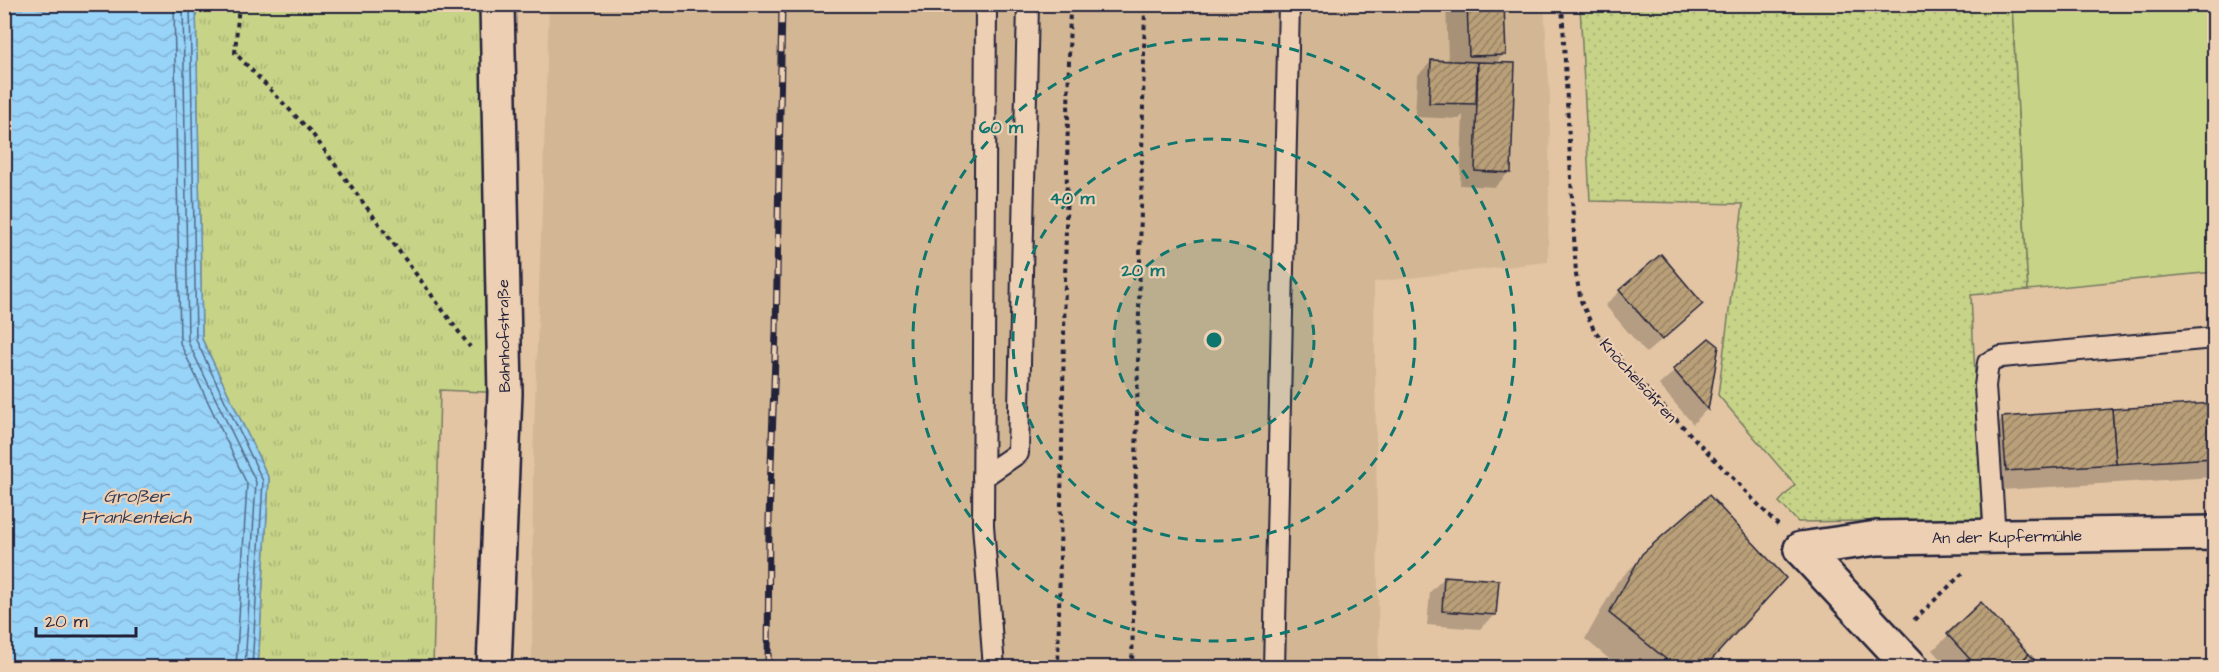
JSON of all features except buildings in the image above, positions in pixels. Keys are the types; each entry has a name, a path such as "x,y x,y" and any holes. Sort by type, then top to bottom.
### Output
{"street":[{"name":"Bahnhofstraße","path":"494,668 505,393 497,4"},
{"name":"An der Kupfermühle","path":"1801,549 1877,538 2214,533"},
{"path":"1801,549 1912,668"}],"lane":[{"path":"986,4 983,525 994,668"},
{"path":"984,477 1018,453 1029,4"},
{"path":"1275,668 1289,4"},
{"path":"1995,537 1985,386 1988,363 2001,357 2214,338"}],"path":[{"path":"239,4 235,53 311,132 505,393"},
{"path":"1058,668 1070,4"},
{"path":"1132,668 1146,4"},
{"name":"Knöchelsöhren","path":"1562,4 1576,275 1581,301 1594,330 1631,373 1801,549"},
{"path":"1889,643 1967,569"}],"shaded area":[{"path":"549,5 1544,5 1550,99 1548,262 1374,282 1379,667 532,668 533,459"}],"green space":[{"path":"196,5 497,5 505,393 440,390 433,667 258,667 269,479 202,339"},
{"path":"1580,5 2012,5 2028,290 1971,295 1982,519 1798,522 1779,502 1795,485 1718,395 1743,204 1590,201"},
{"path":"2012,5 2214,5 2214,272 2028,290"}],"water":[{"name":"Großer Frankenteich","path":"4,5 196,5 202,339 269,479 258,667 5,667"}],"railway":[{"path":"768,668 769,519 776,332 782,4"}]}
